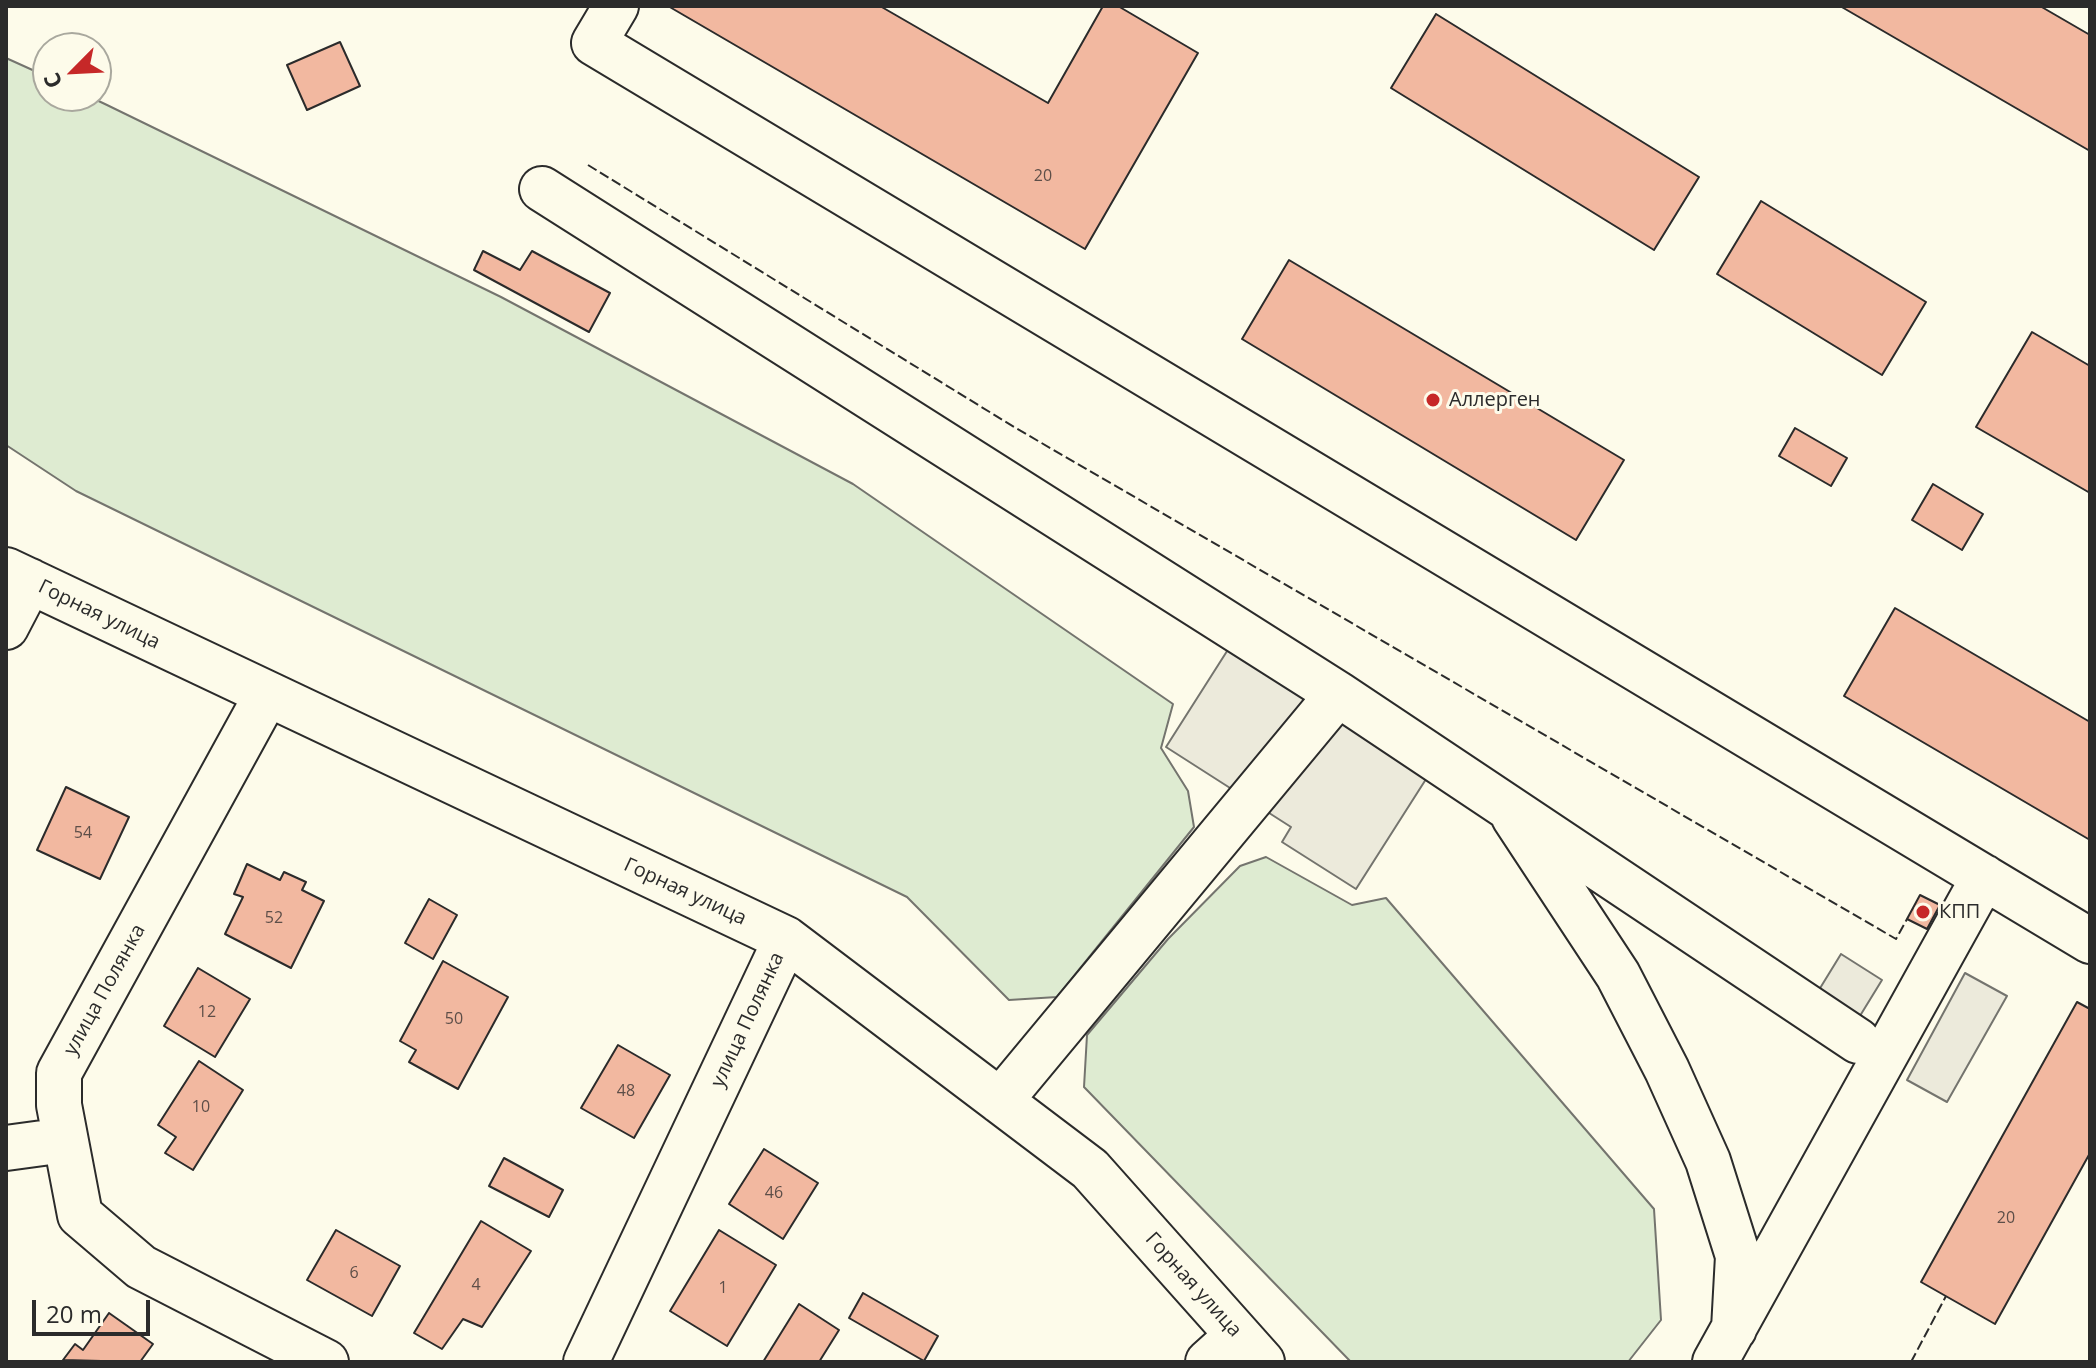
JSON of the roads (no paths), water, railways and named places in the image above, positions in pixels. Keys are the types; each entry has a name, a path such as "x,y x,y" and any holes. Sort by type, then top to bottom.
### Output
{"street":[{"path":"616,6 594,43 2090,941"},
{"path":"542,189 1338,694 1858,1041"},
{"path":"6,627 18,576"},
{"name":"Горная улица","path":"18,576 266,696 786,939 1090,1169 1236,1353"},
{"path":"1000,1101 1338,694"},
{"name":"улица Полянка","path":"266,696 59,1073 59,1105 80,1215 141,1267 326,1362"},
{"path":"1504,802 1618,975 1667,1070 1708,1161 1738,1256 1724,1346"},
{"path":"1724,1346 1984,877"},
{"name":"улица Полянка","path":"586,1362 786,939"},
{"path":"6,1148 65,1140"}],"place":[{"name":"Аллерген","path":"1433,400"},
{"name":"КПП","path":"1923,912"}]}
